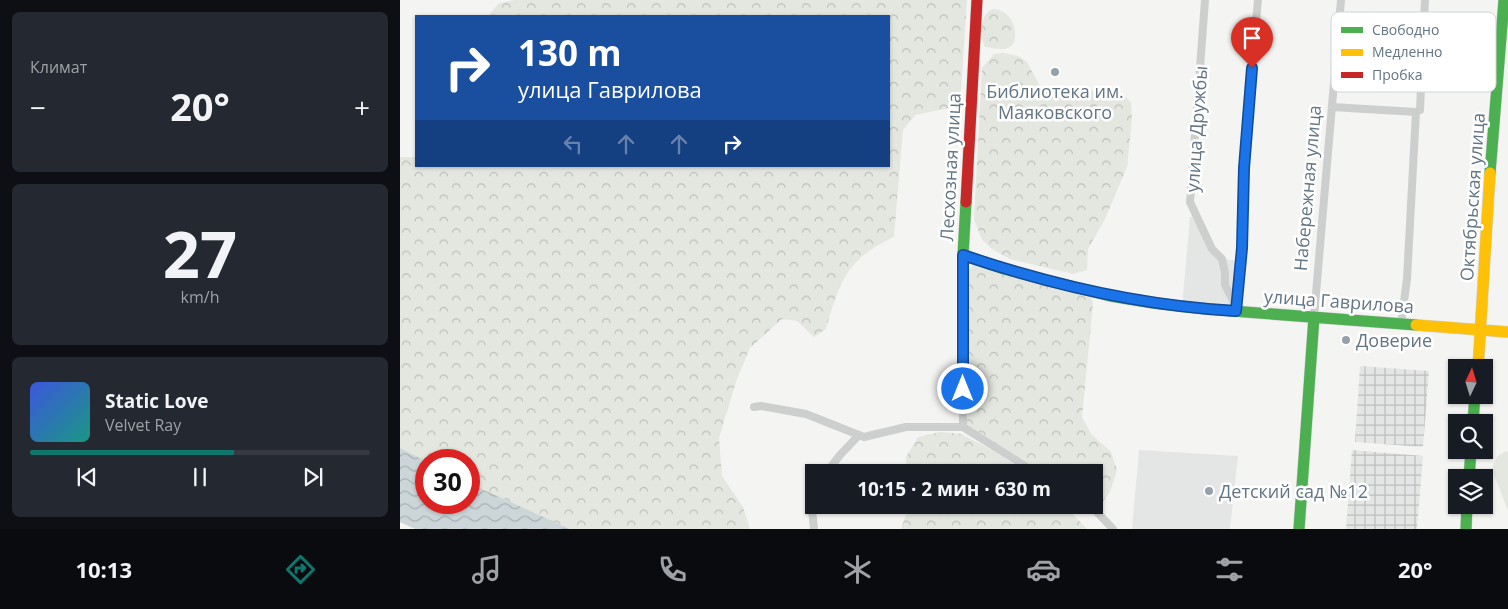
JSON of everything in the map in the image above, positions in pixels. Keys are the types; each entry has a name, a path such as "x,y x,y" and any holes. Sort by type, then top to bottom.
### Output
{"street":[{"name":"Лесхозная улица","path":"963,427 963,255 977,0"},
{"name":"улица Дружбы","path":"1205,0 1190,202 1212,249 1222,259 1226,285 1236,308"},
{"path":"1236,308 1242,248 1242,207 1247,121 1258,0"},
{"name":"Октябрьская улица","path":"1478,359 1487,215 1504,0"},
{"name":"Набережная улица","path":"1299,529 1314,316 1333,92"},
{"path":"1401,324 1407,278 1419,92"},
{"path":"1332,107 1418,111"},
{"name":"улица Гаврилова","path":"963,255 1004,269 1110,296 1153,303 1236,308 1508,332"},
{"path":"754,407 762,406 806,414 864,437 906,426 963,427 1022,464"},
{"path":"833,464 859,435"},
{"path":"812,514 814,529"},
{"path":"1099,514 1113,529"},
{"path":"1466,529 1467,514"}],"shaded area":[{"path":"1190,217 1196,217 1222,259 1240,261 1236,311 1182,306"},
{"path":"1360,366 1429,371 1423,447 1355,442"},
{"path":"1139,450 1238,456 1230,529 1132,529"},
{"path":"1352,450 1423,456 1417,529 1346,529"}],"green space":[{"path":"515,0 967,0 961,91 949,108 915,115 903,130 894,237 866,254 848,273 841,284 826,329 814,337 797,321 782,319 750,348 737,379 719,438 722,476 743,507 750,529 570,529 480,488 480,449 415,449 415,456 400,448 400,157 415,157 415,167 890,167 890,15 489,15 499,3"},
{"path":"993,9 1007,15 1014,27 1014,42 1003,49 985,47 983,42 981,31 983,20 985,15"},
{"path":"1003,53 1019,56 1027,62 1042,90 1119,91 1131,102 1132,119 1127,167 1105,219 1088,249 1087,270 1073,274 1010,259 992,249 982,240 974,219 982,68 994,54"},
{"path":"975,264 1091,296 1093,304 1082,417 1091,434 1111,452 1117,470 1110,492 1103,502 1103,464 1030,464 966,424 959,410 968,270"},
{"path":"940,432 961,434 1014,464 906,464 906,457 918,437"},
{"path":"1508,451 1508,511 1492,469 1497,458 1502,453"},
{"path":"906,514 1073,514 1087,529 901,529"}],"water":[{"path":"400,448 415,456 415,514 480,514 480,488 570,529 415,529 400,522"}],"traffic: fast":[{"path":"1490,173 1504,0"},
{"path":"966,202 963,255 1004,269 1110,296 1153,303 1206,309 1416,325"},
{"path":"1299,529 1314,317"},
{"path":"1474,404 1474,414"},
{"path":"1470,459 1470,469"},
{"path":"1466,529 1467,514"}],"traffic: slow":[{"path":"1479,359 1490,173"},
{"path":"1416,325 1508,332"}],"traffic: jam":[{"path":"966,202 977,0"}],"place":[{"name":"Библиотека им. Маяковского","path":"1055,72"},
{"name":"Доверие","path":"1346,340"},
{"name":"Детский сад №12","path":"1209,491"}],"route":[{"path":"963,389 963,255 1004,269 1110,296 1153,303 1236,311 1242,248 1244,168 1252,68"}]}
